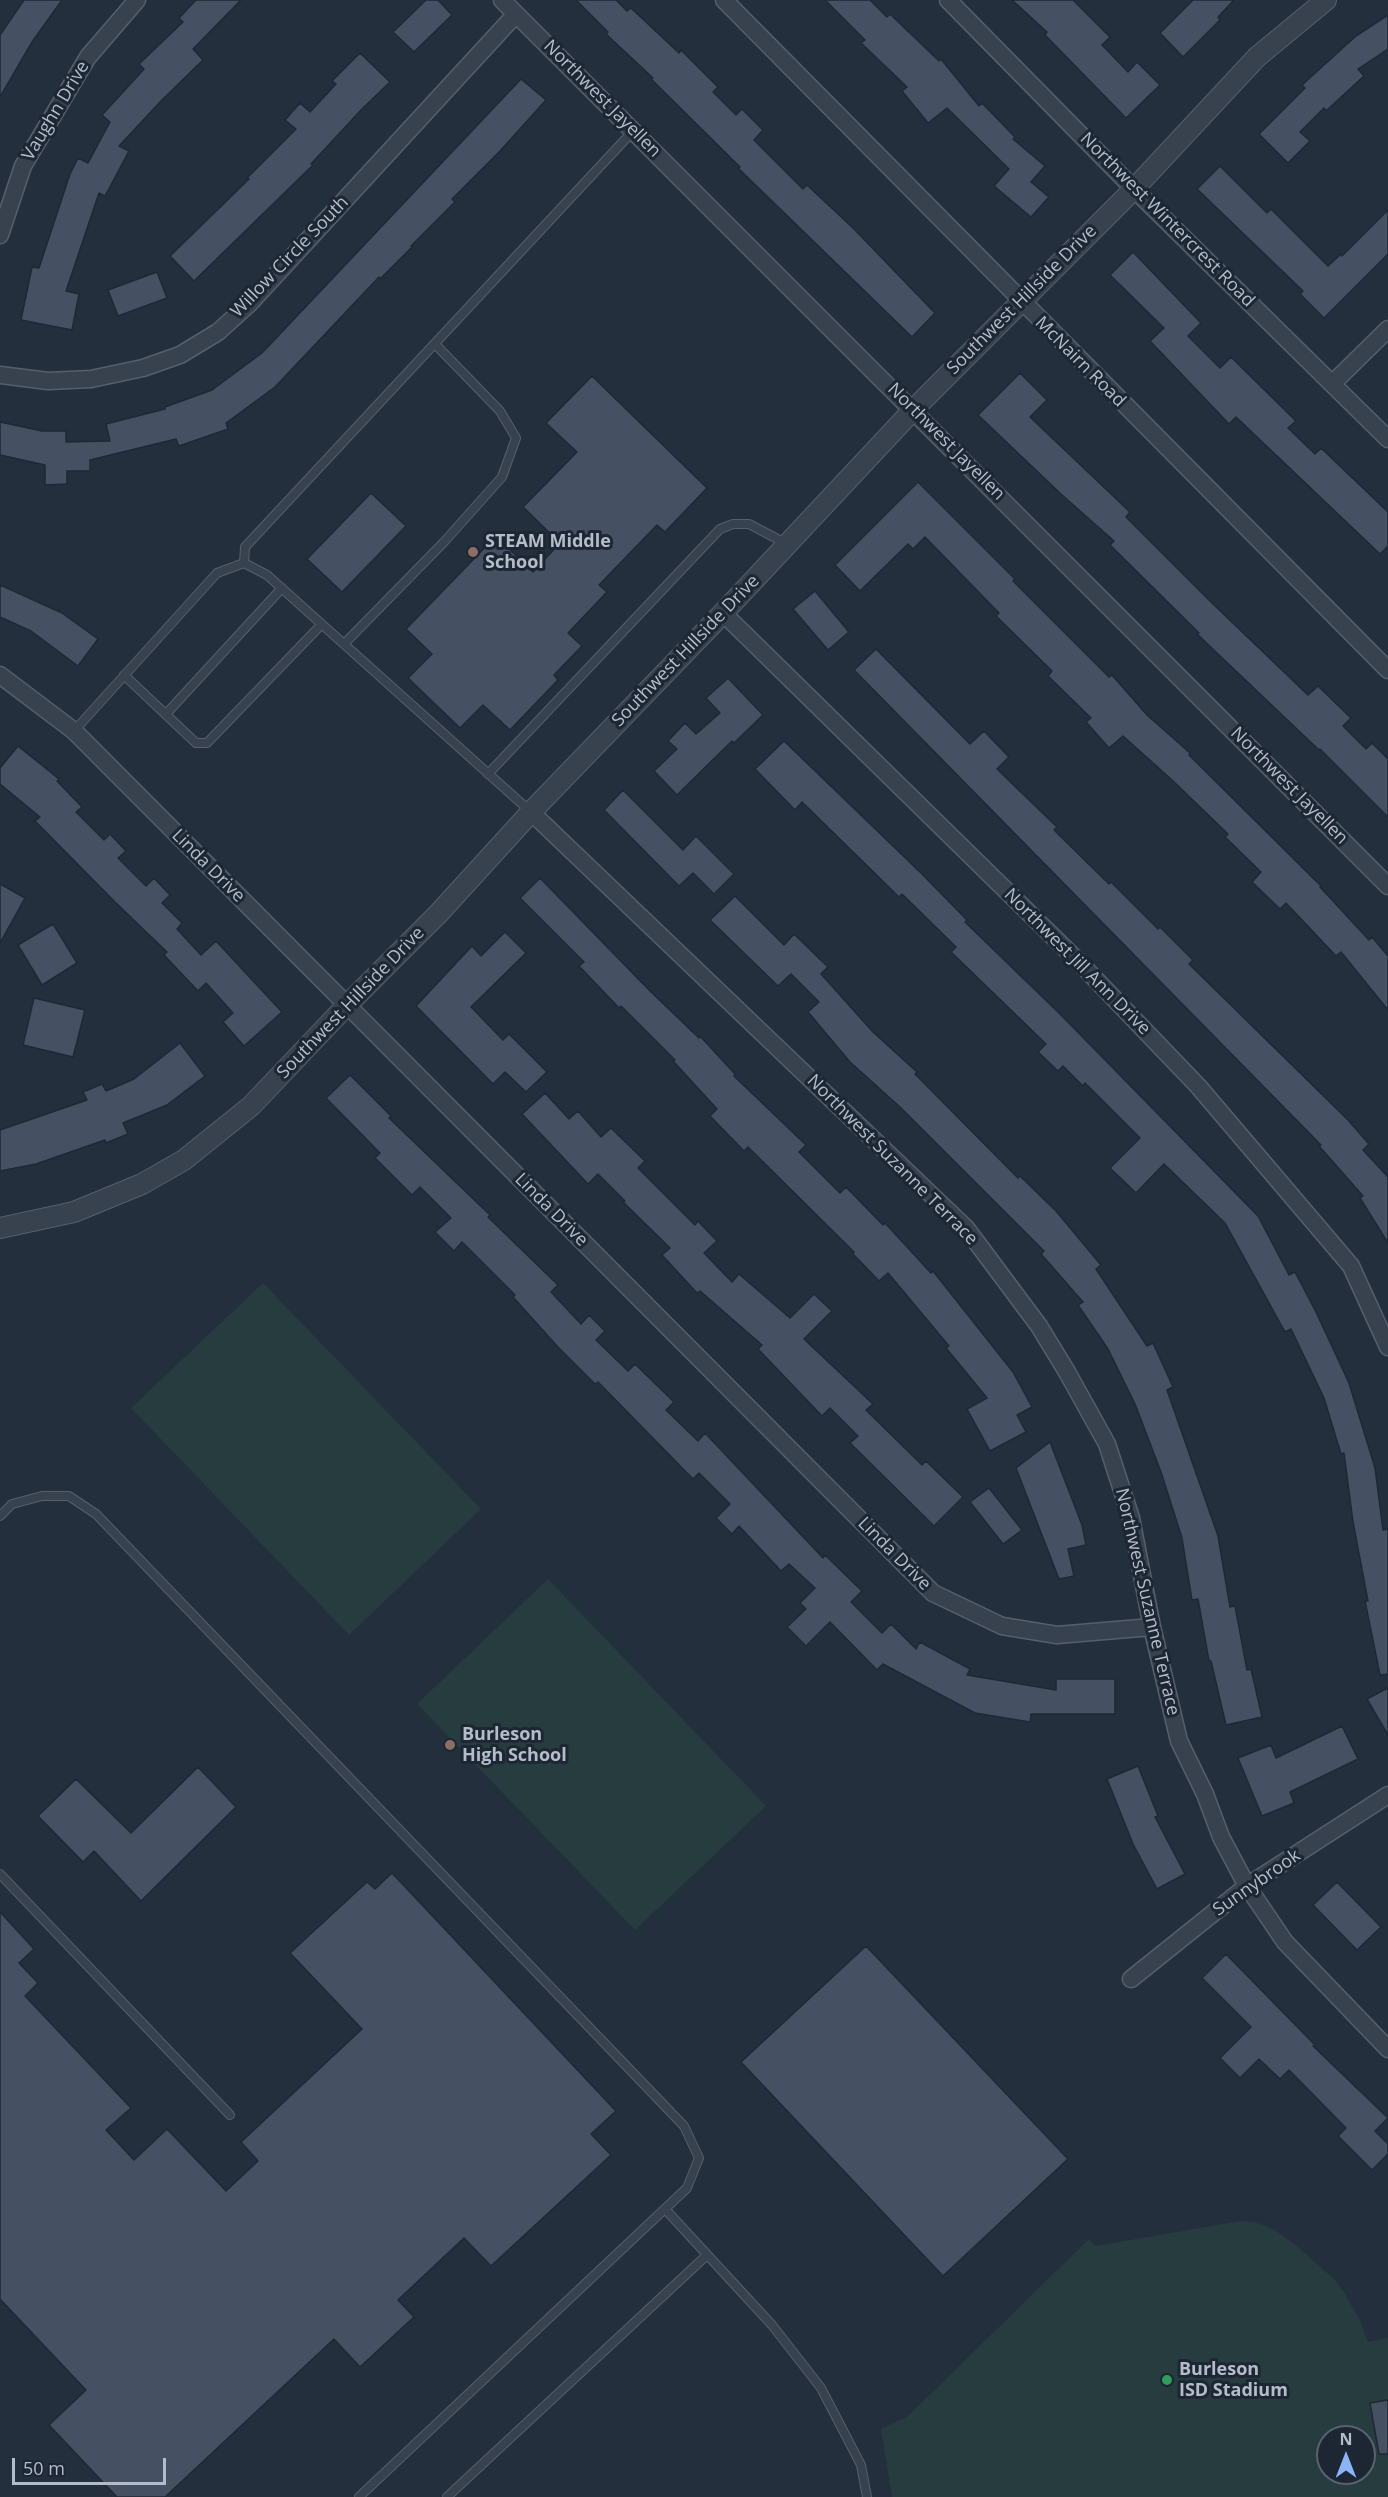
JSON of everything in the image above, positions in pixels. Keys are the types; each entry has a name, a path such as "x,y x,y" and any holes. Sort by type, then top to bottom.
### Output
{"street":[{"name":"Vaughn Drive","path":"0,235 23,166 88,57 136,0"},
{"name":"Northwest Jayellen","path":"502,0 1388,886"},
{"name":"McNairn Road","path":"724,0 1388,670"},
{"name":"Northwest Wintercrest Road","path":"948,0 1134,189 1388,439"},
{"name":"Southwest Hillside Drive","path":"0,1228 47,1219 97,1204 142,1184 184,1160 251,1106 439,913 531,812 723,613 913,410 1134,189 1257,57 1326,0"},
{"name":"Willow Circle South","path":"0,375 48,381 91,379 142,368 180,355 218,332 249,304 516,14"},
{"path":"1333,383 1388,329"},
{"name":"Northwest Jill Ann Drive","path":"723,613 1079,962 1198,1086 1351,1266 1388,1347"},
{"name":"Linda Drive","path":"0,675 74,730 933,1593 1002,1626 1057,1635 1152,1627"},
{"name":"Northwest Suzanne Terrace","path":"531,812 966,1228 1039,1326 1107,1444 1131,1518 1152,1627 1179,1741 1205,1794 1221,1837 1247,1886 1285,1942 1388,2049"},
{"name":"Sunnybrook","path":"1131,1979 1247,1886 1388,1795"}],"lane":[{"path":"244,563 245,547 633,131"},
{"path":"344,644 444,542 502,477 516,438 500,411 435,344"},
{"path":"488,774 720,529 741,523 749,524 788,544"},
{"path":"74,730 217,573 244,563 267,575 282,588 531,812"},
{"path":"166,714 282,588"},
{"path":"124,675 196,743 207,743 322,624"},
{"path":"0,1516 12,1504 42,1496 69,1496 96,1514 684,2126 699,2158 687,2188 359,2497"},
{"path":"0,1875 231,2115"},
{"path":"665,2209 772,2325 821,2388 861,2465 867,2497"},
{"path":"447,2497 707,2255"}],"green space":[{"path":"263,1283 481,1509 349,1635 131,1408"},
{"path":"548,1579 766,1806 635,1930 417,1704"},
{"name":"Burleson ISD Stadium","path":"1240,2221 1255,2222 1275,2230 1298,2247 1335,2280 1344,2292 1360,2321 1368,2342 1388,2338 1388,2497 892,2497 881,2429 907,2417 1089,2239 1096,2246"}],"building":[{"path":"24,0 62,0 32,42 0,97 0,35"},
{"path":"196,0 241,0 193,49 203,60 119,146 129,151 105,196 99,193 66,291 79,294 72,330 21,320 32,267 39,268 70,174 78,158 88,163 110,122 102,115 144,69 139,64 183,22 179,18"},
{"path":"426,0 438,0 452,15 414,52 393,32"},
{"path":"576,0 616,0 627,11 631,8 679,53 681,50 718,87 713,92 736,115 742,109 763,130 754,140 803,189 807,185 853,228 935,313 912,337 738,168 740,167 651,79 653,78 606,34 608,32"},
{"path":"825,0 870,0 887,17 890,14 939,61 941,59 979,106 982,103 1015,137 1013,139 1045,166 1031,182 1049,197 1031,217 994,186 1009,169 947,108 928,123 902,91 907,87 861,43 865,40"},
{"path":"1012,0 1073,0 1110,37 1102,45 1128,72 1137,62 1160,85 1126,118 1045,35 1047,32"},
{"path":"1193,0 1234,0 1218,17 1220,20 1183,57 1160,33"},
{"path":"1388,15 1388,49 1358,69 1364,76 1326,111 1324,108 1300,132 1310,141 1288,163 1259,134 1305,88 1302,85 1356,36"},
{"path":"360,53 390,82 311,164 313,165 194,281 170,256 249,179 247,178 296,129 285,120 300,103 310,112 336,84 332,81"},
{"path":"521,79 546,100 452,199 455,202 412,247 380,279 379,277 275,387 226,423 228,429 179,446 176,439 90,460 90,471 67,471 67,484 45,485 45,465 0,455 0,422 42,431 66,431 66,442 110,441 106,424 165,409 165,407 212,390 262,353"},
{"path":"1220,166 1267,213 1271,209 1328,266 1341,254 1342,256 1388,210 1388,254 1324,318 1300,294 1303,291 1197,189"},
{"path":"1133,252 1201,323 1188,336 1220,368 1231,357 1296,421 1288,428 1315,454 1321,448 1388,512 1388,546 1380,554 1236,417 1229,424 1150,341 1164,328 1110,275"},
{"path":"157,272 167,298 118,316 108,290"},
{"path":"1020,373 1047,400 1030,417 1130,512 1126,517 1308,695 1318,686 1351,718 1343,726 1366,749 1372,743 1388,759 1388,817 1320,749 1197,634 1199,633 1110,545 1114,541 978,415"},
{"path":"592,376 707,488 665,532 657,525 599,585 607,592 568,633 582,646 554,675 558,680 510,730 483,705 460,728 408,678 432,654 406,629 496,536 533,572 560,543 523,507 577,452 546,423"},
{"path":"918,482 1015,579 1013,581 1109,677 1112,675 1147,715 1190,753 1189,755 1321,886 1369,940 1372,937 1388,956 1388,1010 1341,952 1336,956 1286,903 1280,909 1252,882 1261,872 1225,837 1228,834 1172,780 1123,736 1109,748 1086,722 1091,718 1048,676 1052,671 996,616 999,613 925,537 913,549 908,544 860,591 835,565"},
{"path":"371,493 406,526 342,592 307,559"},
{"path":"0,585 62,613 98,639 78,666 31,631 0,617"},
{"path":"815,591 849,632 828,650 793,609"},
{"path":"876,649 970,744 984,731 1009,757 997,769 1057,827 1054,830 1109,884 1111,882 1193,960 1189,964 1348,1120 1369,1144 1363,1150 1388,1177 1388,1243 1360,1198 1363,1196 1319,1146 1321,1145 854,670"},
{"path":"728,678 763,715 734,743 732,741 677,795 654,771 677,749 668,741 685,723 696,734 720,713 706,698"},
{"path":"784,741 922,874 967,920 965,922 1060,1014 1258,1216 1289,1275 1295,1272 1349,1383 1375,1468 1383,1530 1388,1529 1388,1674 1380,1675 1365,1601 1368,1601 1353,1522 1344,1453 1341,1454 1324,1398 1291,1329 1285,1332 1225,1223 1164,1164 1136,1193 1110,1168 1140,1138 1085,1083 1083,1086 1063,1066 1058,1071 1038,1052 1046,1044 951,952 956,947 902,894 899,897 802,802 795,810 755,769"},
{"path":"18,746 59,779 57,781 82,807 76,812 104,840 110,834 126,851 118,858 146,886 154,878 170,895 162,903 182,923 177,929 201,955 216,941 282,1012 244,1046 223,1022 233,1013 206,983 198,991 164,955 167,952 35,821 40,817 0,784 0,768"},
{"path":"623,790 683,850 696,836 734,874 714,894 693,873 679,886 604,810"},
{"path":"540,878 650,991 699,1038 700,1036 735,1074 734,1076 806,1145 799,1152 840,1193 846,1187 883,1225 885,1223 931,1273 933,1271 1013,1372 1032,1407 1017,1415 1026,1432 990,1451 967,1409 987,1398 946,1348 949,1346 888,1273 879,1281 853,1254 854,1252 748,1147 744,1151 710,1116 717,1109 673,1061 675,1060 621,1006 619,1008 579,966 584,962 520,898"},
{"path":"0,884 25,898 0,943"},
{"path":"735,896 784,945 794,934 828,967 821,974 873,1032 917,1072 915,1074 1018,1178 1020,1176 1056,1211 1101,1265 1096,1269 1147,1346 1153,1343 1173,1387 1167,1390 1218,1536 1230,1607 1235,1606 1247,1670 1251,1669 1262,1717 1226,1725 1211,1661 1209,1661 1198,1599 1192,1600 1182,1538 1161,1472 1135,1404 1108,1349 1078,1305 1083,1302 1041,1254 1044,1251 900,1107 850,1062 808,1012 819,1002 791,974 778,986 710,920"},
{"path":"53,924 77,963 42,985 18,945"},
{"path":"505,932 526,953 471,1007 503,1040 509,1034 547,1072 526,1092 505,1072 493,1084 416,1006 472,946 481,956"},
{"path":"34,998 85,1010 73,1057 23,1045"},
{"path":"180,1043 205,1076 167,1105 123,1123 128,1134 36,1164 0,1171 0,1130 87,1100 83,1092 102,1084 106,1091 134,1079"},
{"path":"350,1075 391,1116 389,1118 490,1215 488,1217 558,1285 551,1292 581,1324 589,1315 605,1331 596,1340 628,1371 635,1364 674,1402 666,1410 698,1441 705,1433 823,1558 825,1555 862,1591 851,1602 882,1633 891,1624 916,1649 920,1642 970,1669 967,1675 1056,1690 1056,1679 1115,1679 1115,1714 1031,1714 1030,1722 975,1713 883,1664 877,1670 830,1622 806,1646 787,1627 806,1609 800,1603 815,1588 789,1564 781,1571 739,1526 732,1534 716,1518 730,1504 699,1473 693,1479 598,1382 595,1384 557,1346 513,1297 515,1295 462,1242 454,1251 435,1232 451,1218 420,1187 412,1195 375,1158 380,1153 326,1098"},
{"path":"545,1093 569,1119 578,1111 601,1137 611,1128 645,1161 638,1168 695,1225 698,1221 717,1241 704,1253 732,1282 739,1274 790,1318 814,1294 832,1311 804,1339 873,1404 866,1410 922,1465 926,1461 963,1497 934,1526 850,1443 858,1436 830,1408 822,1416 758,1349 762,1345 700,1291 697,1293 662,1255 670,1248 598,1174 588,1184 522,1114"},
{"path":"1050,1442 1082,1525 1086,1545 1068,1549 1074,1576 1059,1579 1016,1468"},
{"path":"989,1488 1022,1530 1003,1544 970,1502"},
{"path":"1388,1688 1388,1735 1367,1699"},
{"path":"1342,1726 1358,1759 1290,1792 1294,1803 1262,1816 1238,1758 1271,1745 1276,1758"},
{"path":"1138,1766 1158,1816 1155,1817 1185,1874 1157,1889 1133,1844 1107,1779"},
{"path":"198,1767 236,1807 141,1901 94,1851 83,1862 38,1816 76,1779 131,1833"},
{"path":"392,1873 616,2111 591,2134 611,2155 491,2266 464,2238 398,2300 414,2317 360,2367 334,2339 165,2497 117,2497 49,2425 86,2390 0,2299 0,1912 34,1949 19,1963 38,1983 25,1996 131,2108 106,2130 134,2160 167,2129 226,2191 258,2161 241,2142 362,2029 290,1953 367,1882 375,1889"},
{"path":"1337,1882 1381,1927 1357,1950 1313,1905"},
{"path":"866,1946 1068,2159 943,2276 741,2062"},
{"path":"1226,1954 1315,2045 1313,2046 1388,2118 1375,2131 1388,2144 1388,2154 1372,2170 1338,2136 1346,2128 1289,2070 1280,2079 1259,2059 1240,2078 1220,2058 1251,2027 1202,1978"},
{"path":"1388,2400 1388,2454 1379,2454 1376,2425 1374,2425 1370,2403"}],"place":[{"name":"STEAM Middle School","path":"473,552"},
{"name":"Burleson High School","path":"450,1745"},
{"name":"Burleson ISD Stadium","path":"1167,2380"}]}
